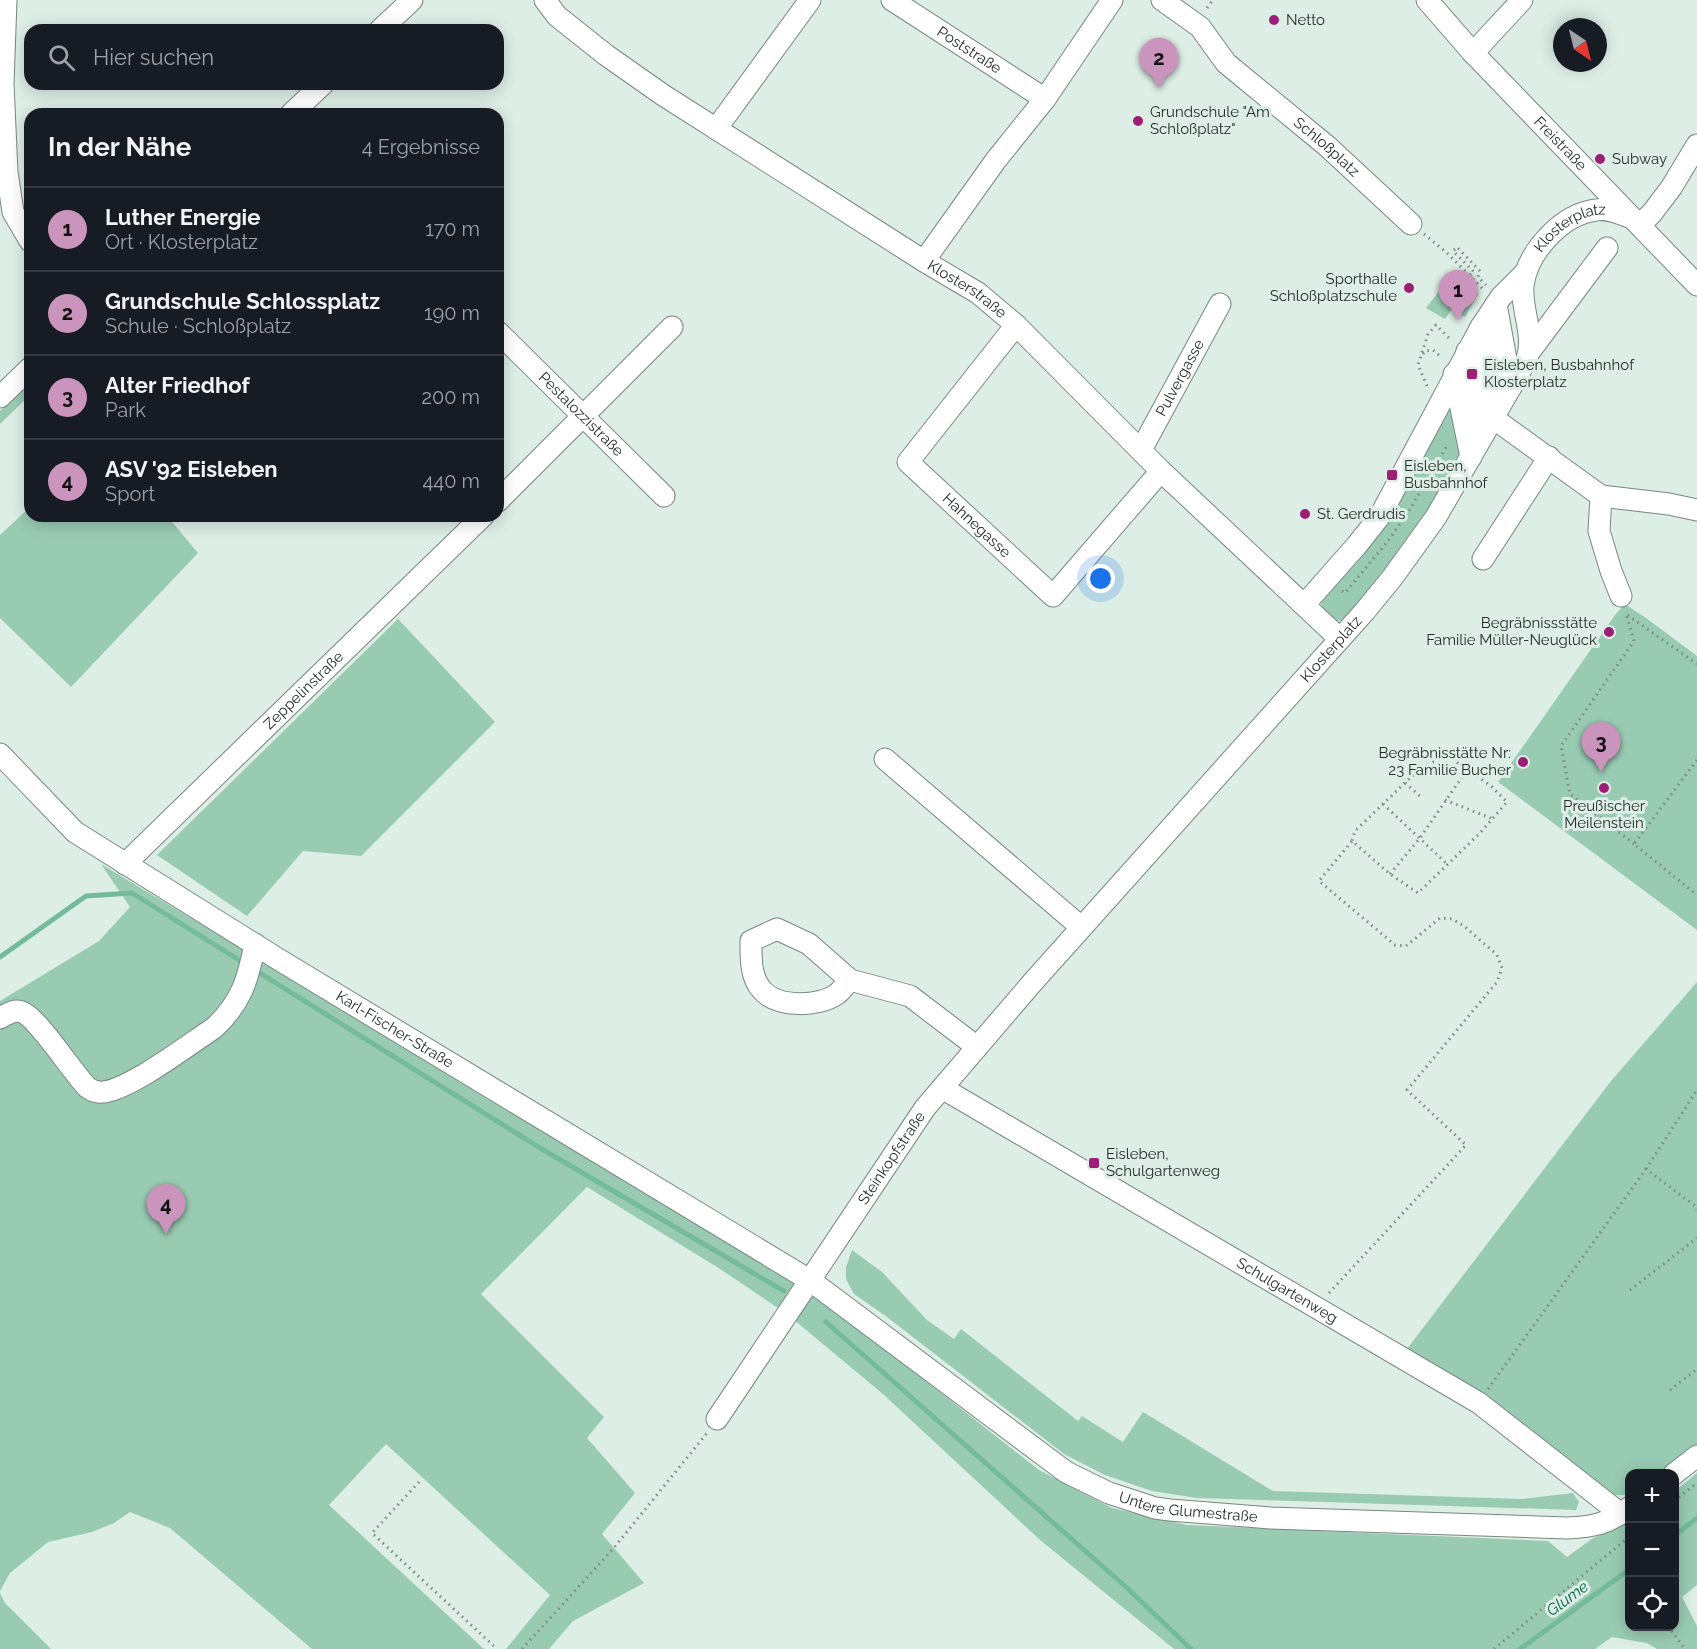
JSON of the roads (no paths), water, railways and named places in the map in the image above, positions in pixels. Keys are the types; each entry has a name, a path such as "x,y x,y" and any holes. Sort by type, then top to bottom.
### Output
{"street":[{"path":"6,0 3,84 7,172 13,212 24,231"},
{"path":"386,24 412,0"},
{"name":"Klosterstraße","path":"545,0 557,16 606,55 663,95 978,293 1016,325 1161,471 1340,639"},
{"path":"716,129 810,0"},
{"name":"Poststraße","path":"892,0 1045,99"},
{"path":"924,261 996,160 1045,99 1112,0"},
{"name":"Schloßplatz","path":"1162,0 1204,31 1226,63 1327,146 1411,224"},
{"name":"Freistraße","path":"1427,0 1473,53 1697,285"},
{"path":"1473,53 1522,0"},
{"path":"297,108 317,90"},
{"path":"1636,221 1652,213 1671,188 1697,145"},
{"name":"Klosterplatz","path":"1530,351 1531,343 1523,289 1526,273 1542,245 1558,228 1574,218 1596,210 1612,210 1636,221"},
{"name":"Klosterplatz","path":"1086,922 1365,611 1414,549 1436,517 1530,351 1607,248"},
{"name":"Klosterplatz","path":"1304,605 1380,516 1481,327 1496,304 1526,273"},
{"name":"Pulvergasse","path":"1141,450 1220,304"},
{"path":"1496,304 1511,387"},
{"name":"Hahnegasse","path":"1016,325 908,462 1053,596 1161,471"},
{"path":"504,495 672,327"},
{"path":"1481,327 1491,421"},
{"name":"Pestalozzistraße","path":"504,339 664,496"},
{"path":"1460,365 1491,421 1549,457 1601,496 1669,504 1697,510"},
{"path":"1460,365 1468,462"},
{"path":"0,397 24,374"},
{"path":"1483,559 1549,457"},
{"path":"1601,496 1599,531 1621,596"},
{"name":"Zeppelinstraße","path":"124,864 477,522"},
{"name":"Karl-Fischer-Straße","path":"0,754 75,832 254,951 808,1286"},
{"path":"885,759 1086,922"},
{"name":"Steinkopfstraße","path":"717,1419 925,1108 1086,922"},
{"path":"850,980 836,994 808,1005 776,999 762,990 751,966 751,941 777,929 809,944 850,980 910,996 977,1047"},
{"path":"0,1018 15,1011 25,1013 35,1022 87,1088 102,1093 130,1083 214,1028 233,1008 245,987 254,951"},
{"name":"Schulgartenweg","path":"942,1088 1052,1150 1314,1308 1479,1403 1625,1511"},
{"name":"Untere Glumestraße","path":"808,1286 1066,1472 1109,1492 1155,1508 1271,1518 1511,1527 1593,1527 1625,1511"},
{"path":"1679,1469 1697,1456"}],"waterway":[{"path":"0,957 86,896 132,893 247,965"},
{"path":"255,970 540,1148 784,1291"},
{"path":"826,1322 1126,1587 1191,1649"},
{"name":"Glume","path":"1679,1532 1697,1518"},
{"name":"Glume","path":"1520,1649 1625,1573"}],"place":[{"name":"Netto","path":"1274,20"},
{"name":"Grundschule Schlossplatz","path":"1159,88"},
{"name":"Grundschule \"Am Schloßplatz\"","path":"1138,121"},
{"name":"Subway","path":"1600,159"},
{"name":"Sporthalle Schloßplatzschule","path":"1409,288"},
{"name":"Luther Energie","path":"1458,320"},
{"name":"Eisleben, Busbahnhof Klosterplatz","path":"1472,374"},
{"name":"Eisleben, Busbahnhof","path":"1392,475"},
{"name":"St. Gerdrudis","path":"1305,514"},
{"name":"Begräbnissstätte Familie Müller-Neuglück","path":"1609,632"},
{"name":"Begräbnisstätte Nr: 23 Familie Bucher","path":"1523,762"},
{"name":"Alter Friedhof","path":"1601,772"},
{"name":"Preußischer Meilenstein","path":"1604,788"},
{"name":"Eisleben, Schulgartenweg","path":"1094,1163"},
{"name":"ASV '92 Eisleben","path":"166,1234"}]}
